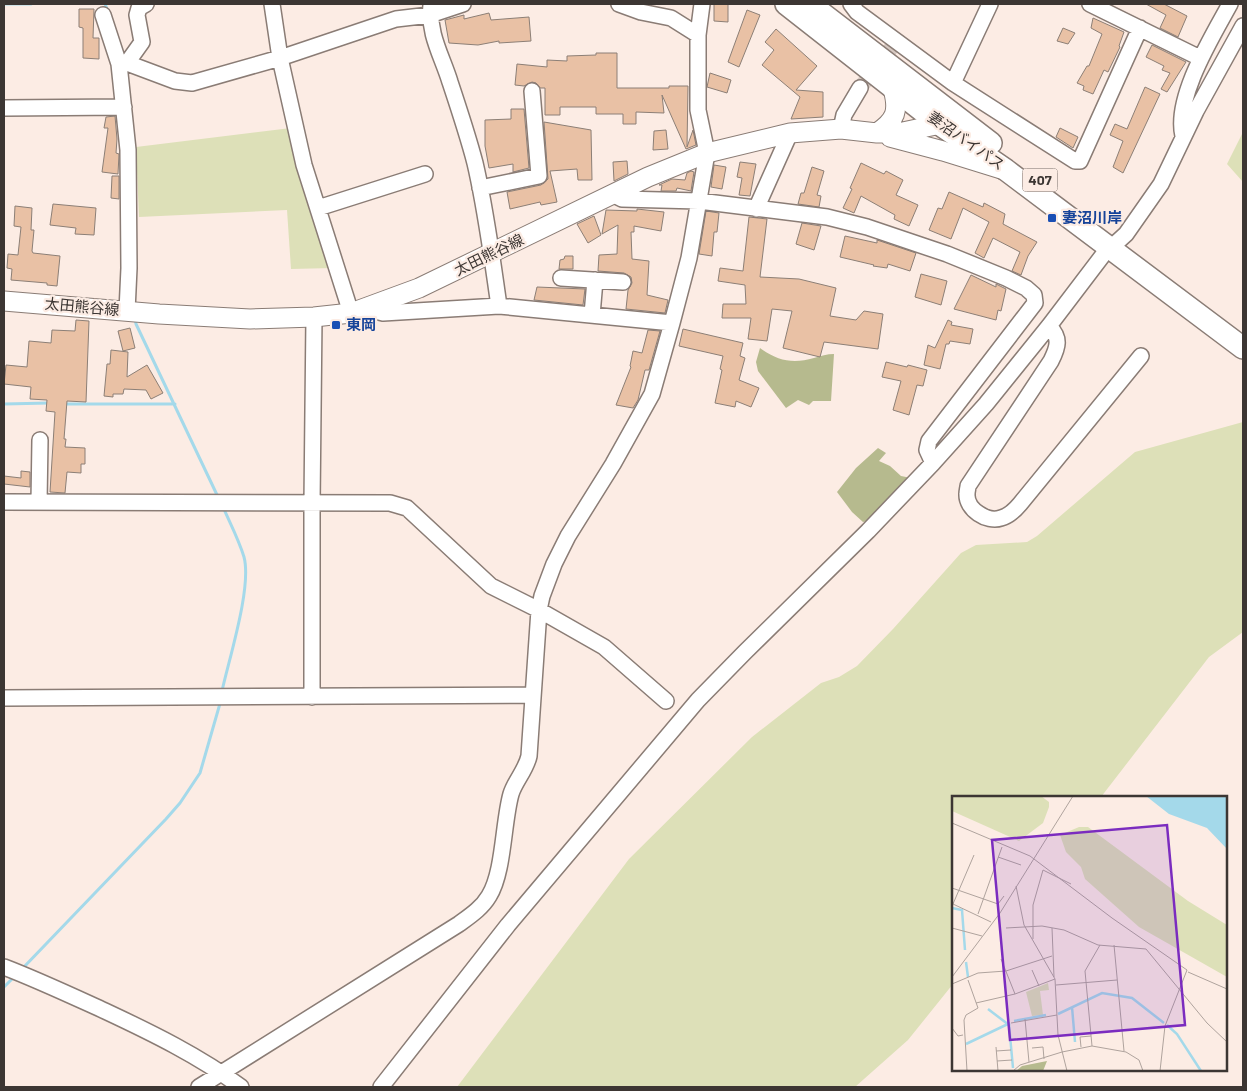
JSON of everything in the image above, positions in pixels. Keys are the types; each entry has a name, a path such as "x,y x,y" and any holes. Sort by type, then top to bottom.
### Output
{"highway":[{"name":"妻沼バイパス","path":"786,4 939,124 1243,332"},
{"name":"妻沼バイパス","path":"810,4 960,120 1243,348"}],"main road":[{"path":"877,133 886,127 896,112 897,101 893,89"},
{"name":"太田熊谷線","path":"4,301 250,319 314,317 357,310 419,288 678,163 707,153 790,133 841,129 877,133 909,132 960,120"},
{"path":"877,133 1006,170"}],"street":[{"path":"123,64 142,42 137,16 139,8 146,4"},
{"path":"272,4 280,58 304,165 318,208 357,310 383,313 499,306 672,323"},
{"path":"123,64 176,81 192,83 280,58 430,9 463,4"},
{"path":"619,4 641,12 671,18 698,35"},
{"path":"199,1087 459,924 483,904 494,885 511,793 528,764 539,610 542,596 554,564 568,536 613,464 652,394 689,258 707,153 698,110 698,35 702,4"},
{"path":"851,4 857,12 894,43 1075,161 1080,161 1140,28"},
{"path":"953,83 990,4"},
{"path":"1090,4 1200,58"},
{"path":"1183,138 1180,125 1182,113 1200,58 1230,4"},
{"path":"430,9 434,42 450,82 474,162 492,254 499,306"},
{"path":"103,15 123,64 124,107 130,183 127,311"},
{"path":"381,1087 508,925 698,700 868,531 933,463 986,404 1049,326 1120,249 1133,225 1161,184 1196,111 1243,26"},
{"path":"841,129 844,115 860,88"},
{"path":"480,188 539,176 532,91"},
{"path":"4,108 124,107"},
{"path":"756,209 790,133"},
{"path":"318,208 425,174"},
{"path":"612,194 622,199 699,201 827,217 867,227 947,254 1026,288 1034,295 1034,303 929,441 928,450 933,463"},
{"path":"561,278 623,282"},
{"path":"592,316 595,280"},
{"path":"312,697 314,317"},
{"path":"1049,326 1057,338 1051,361 968,486 966,495 971,505 982,515 992,519 1011,514 1141,356"},
{"path":"39,502 40,440"},
{"path":"4,502 390,503 407,508 491,586 539,610 604,647 666,701"},
{"path":"4,698 533,695"},
{"path":"4,967 151,1033 221,1073 241,1087"}],"green space":[{"path":"291,128 333,268 291,269 287,210 139,217 136,147"},
{"path":"1243,132 1243,182 1227,164"},
{"path":"760,348 773,356 792,361 834,354 831,401 813,401 809,405 798,400 786,408 758,371 756,362"},
{"path":"1243,422 1243,632 1209,657 1102,796 952,796 952,985 908,1040 855,1087 457,1087 629,859 752,737 821,683 839,677 857,666 961,553 976,545 1027,542 1037,536 1135,452"},
{"path":"878,448 886,453 879,461 890,466 901,476 911,478 868,521 863,522 852,512 837,492 856,468"}],"building":[{"path":"714,4 728,4 728,22 714,21"},
{"path":"1146,4 1164,4 1187,16 1178,37 1160,28 1166,15"},
{"path":"79,9 94,9 93,38 99,38 99,59 83,58 83,28 79,27"},
{"path":"747,10 760,15 739,67 728,62"},
{"path":"489,13 491,20 529,17 531,41 499,43 499,41 478,45 449,43 445,20 464,15 464,19"},
{"path":"1093,18 1124,32 1120,47 1108,72 1104,70 1093,94 1083,90 1084,86 1077,83 1087,66 1089,66 1102,34 1091,28"},
{"path":"1063,28 1075,33 1068,44 1057,41"},
{"path":"776,29 817,66 796,90 823,92 823,117 791,119 800,97 762,65 774,50 765,42"},
{"path":"1152,45 1186,62 1167,92 1161,89 1170,73 1162,70 1164,66 1146,57"},
{"path":"596,53 617,53 617,88 688,86 687,147 693,130 696,145 686,149 662,95 664,113 636,112 636,124 623,124 623,114 596,114 596,107 560,107 560,115 545,115 545,88 540,88 536,83 532,82 524,86 515,85 517,64 547,67 547,60 567,61 567,56 596,55"},
{"path":"710,73 731,80 727,93 707,87"},
{"path":"1145,87 1160,94 1123,173 1113,167 1123,141 1110,135 1115,124 1127,129"},
{"path":"511,109 524,109 529,168 513,172 513,164 489,168 485,146 485,120 511,119"},
{"path":"115,116 116,153 119,154 118,174 102,172 108,128 104,128 106,117"},
{"path":"544,122 591,130 592,180 578,180 577,169 550,171 557,202 541,205 540,202 510,209 507,192 541,185 548,179"},
{"path":"1060,128 1078,137 1073,148 1056,137"},
{"path":"666,130 668,149 653,150 654,131"},
{"path":"627,161 628,174 614,181 613,162"},
{"path":"740,162 756,164 750,196 739,195 742,178 737,177"},
{"path":"861,163 884,174 886,171 903,180 896,195 918,205 909,226 894,219 895,215 861,196 854,213 843,208"},
{"path":"714,165 726,167 722,189 711,187"},
{"path":"812,167 824,171 817,195 821,196 819,207 798,204 801,193 804,193"},
{"path":"694,172 691,191 677,188 676,191 661,191 662,185 659,185 672,179 685,180 687,173"},
{"path":"112,176 119,176 119,199 111,198"},
{"path":"949,192 983,207 984,203 1005,214 1003,224 1037,242 1028,256 1021,275 1012,271 1020,252 993,238 984,258 975,253 989,222 963,208 951,239 929,230 938,208 942,209"},
{"path":"53,204 96,208 94,235 75,234 76,228 50,225"},
{"path":"15,206 32,208 31,230 34,230 33,253 60,256 57,286 47,285 47,283 11,280 12,269 7,268 8,254 18,255 21,227 14,226"},
{"path":"637,209 664,212 661,231 634,226 634,232 631,232 632,259 649,261 647,295 668,300 665,313 626,309 628,290 632,283 631,277 624,273 598,271 599,255 617,254 618,225 602,234 606,210 637,211"},
{"path":"706,211 719,213 717,232 714,232 712,256 699,254"},
{"path":"594,216 601,235 588,243 577,224"},
{"path":"749,217 767,219 760,277 799,279 836,288 830,316 856,320 864,311 883,314 878,349 824,342 820,357 783,348 792,311 772,309 767,341 748,339 751,318 722,318 723,304 746,304 745,285 718,281 720,268 743,271"},
{"path":"802,223 821,226 814,250 796,244"},
{"path":"845,236 877,243 877,240 916,253 910,271 888,264 887,268 873,266 840,257"},
{"path":"565,256 573,256 573,269 559,269 560,260 564,259"},
{"path":"921,274 947,281 941,305 915,297"},
{"path":"971,275 996,287 996,284 1006,289 1001,311 998,310 996,320 954,309"},
{"path":"537,287 585,289 583,305 534,300"},
{"path":"76,320 89,321 86,402 67,401 64,439 66,439 65,447 85,448 85,464 81,464 81,473 67,472 65,493 50,492 55,412 46,411 47,400 30,399 31,387 4,384 6,365 27,367 29,341 51,343 52,330 75,331"},
{"path":"948,320 952,322 951,325 973,329 970,344 950,341 949,344 946,344 940,369 924,365 928,345 935,348"},
{"path":"130,328 135,348 123,351 118,331"},
{"path":"683,329 743,343 740,356 745,358 739,380 759,388 751,407 736,401 735,407 715,403 723,356 679,346"},
{"path":"648,330 660,331 649,370 645,370 638,400 633,408 616,405 631,367 633,351 642,353"},
{"path":"111,350 128,352 127,377 147,365 163,393 151,399 146,390 124,389 123,394 113,394 113,397 104,396 107,364 110,364"},
{"path":"886,362 927,370 923,386 917,385 909,415 893,410 901,381 882,377"},
{"path":"21,471 30,472 30,487 4,484 4,476 21,478"}],"waterway":[{"path":"4,4 31,4"},
{"path":"105,4 108,11"},
{"path":"135,319 218,497"},
{"path":"4,404 49,403"},
{"path":"63,404 175,404"},
{"path":"222,691 242,604 246,570 242,551 223,507"},
{"path":"22,969 180,803 200,773 221,700"},
{"path":"4,987 14,977"}],"tunnel":[{"path":"860,88 892,47"}],"place":[{"name":"妻沼川岸","path":"1052,218"},
{"name":"東岡","path":"336,325"}]}
